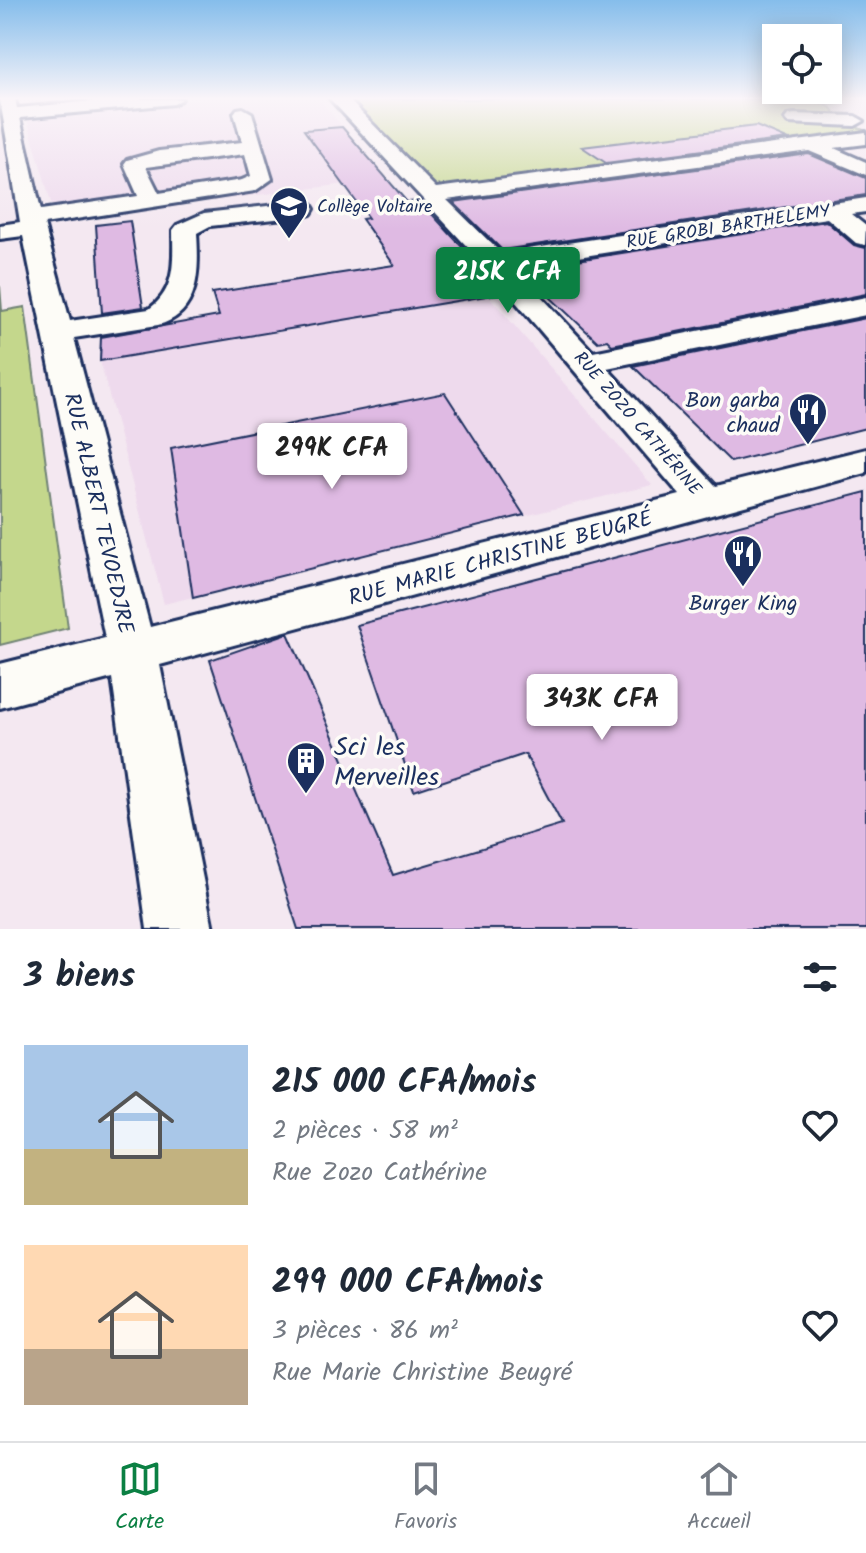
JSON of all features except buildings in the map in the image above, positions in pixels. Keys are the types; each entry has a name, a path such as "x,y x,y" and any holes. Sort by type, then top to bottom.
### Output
{"street":[{"name":"RUE ALBERT TEVOEDJRE","path":"13,142 21,226 57,332 133,654 180,929"},
{"path":"21,226 151,200 247,186 262,179 252,142"},
{"name":"RUE ZOZO CATHÉRINE","path":"381,142 495,262 708,502"},
{"path":"433,195 832,142"},
{"path":"811,145 866,169"},
{"path":"151,200 134,164 159,157 253,147"},
{"name":"RUE GROBI BARTHELEMY","path":"495,262 866,205"},
{"path":"57,332 158,316 171,308 184,288 185,230 191,225 204,220 303,209"},
{"path":"832,210 865,238"},
{"path":"586,363 866,306"},
{"name":"RUE MARIE CHRISTINE BEUGRÉ","path":"0,686 133,654 866,461"}],"shaded area":[{"path":"34,142 356,142 387,179 56,220"},
{"path":"488,295 652,485 164,604 100,361"}],"green space":[{"path":"392,142 779,142 436,187"},
{"path":"0,286 2,311 25,307 68,628 0,645"}],"place":[{"name":"Collège Voltaire","path":"289,240"},
{"name":"Bon garba chaud","path":"808,446"},
{"name":"Burger King","path":"743,588"},
{"name":"Sci les Merveilles","path":"306,795"}]}
